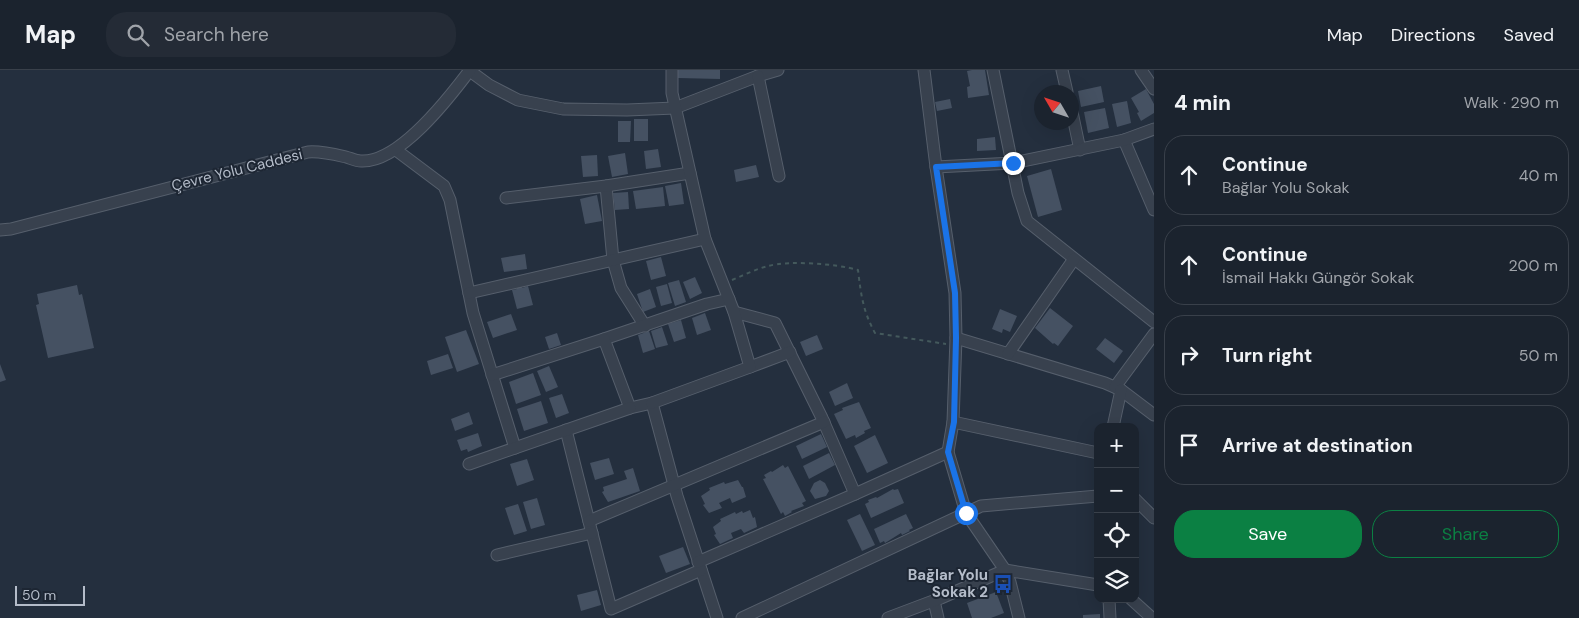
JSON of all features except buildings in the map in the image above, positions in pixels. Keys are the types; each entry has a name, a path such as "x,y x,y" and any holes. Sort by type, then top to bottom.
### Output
{"street":[{"path":"470,70 489,85 518,100 563,109 627,110 675,108 778,70"},
{"name":"Çevre Yolu Caddesi","path":"0,230 308,152 319,151 361,161 378,158 396,150 442,105 470,70"},
{"path":"672,70 672,93 705,239 734,312 750,367"},
{"path":"924,70 955,293 954,422 948,452 966,513 1005,570 1019,618"},
{"path":"993,70 1018,193 1027,221 1154,322"},
{"path":"1062,70 1065,85"},
{"path":"1141,70 1154,89"},
{"path":"758,76 779,176"},
{"path":"936,167 1013,163 1124,140 1154,129"},
{"path":"1076,130 1080,150"},
{"path":"1124,140 1154,210"},
{"path":"396,150 444,186 450,200 473,313 515,448"},
{"path":"506,198 606,186 690,173"},
{"path":"606,186 613,260 621,288 645,326"},
{"path":"469,293 705,239"},
{"path":"1008,354 1074,259"},
{"path":"492,375 707,304 729,299"},
{"path":"734,312 775,322 824,422 855,494"},
{"path":"1114,423 1118,389 1154,334"},
{"path":"604,339 630,408"},
{"path":"956,342 1008,354 1106,383 1118,389 1154,415"},
{"path":"469,464 630,408 652,403 790,352"},
{"path":"652,403 674,485 717,618"},
{"path":"589,521 824,422"},
{"path":"954,422 1094,452"},
{"path":"566,430 611,609 948,452"},
{"path":"742,618 981,506 1094,496"},
{"path":"1139,503 1154,518"},
{"path":"497,555 592,533"},
{"path":"888,618 934,601 1005,570 1094,584"},
{"path":"934,601 938,618"},
{"path":"1109,603 1110,618"},
{"path":"1135,603 1152,618"}],"path":[{"path":"723,284 748,272 770,265 795,263 847,267 858,270 862,301 876,333 956,342"}],"place":[{"name":"Bağlar Yolu Sokak 2","path":"1003,584"}],"route":[{"path":"966,513 948,452 954,422 955,293 936,167 1013,163"}]}
